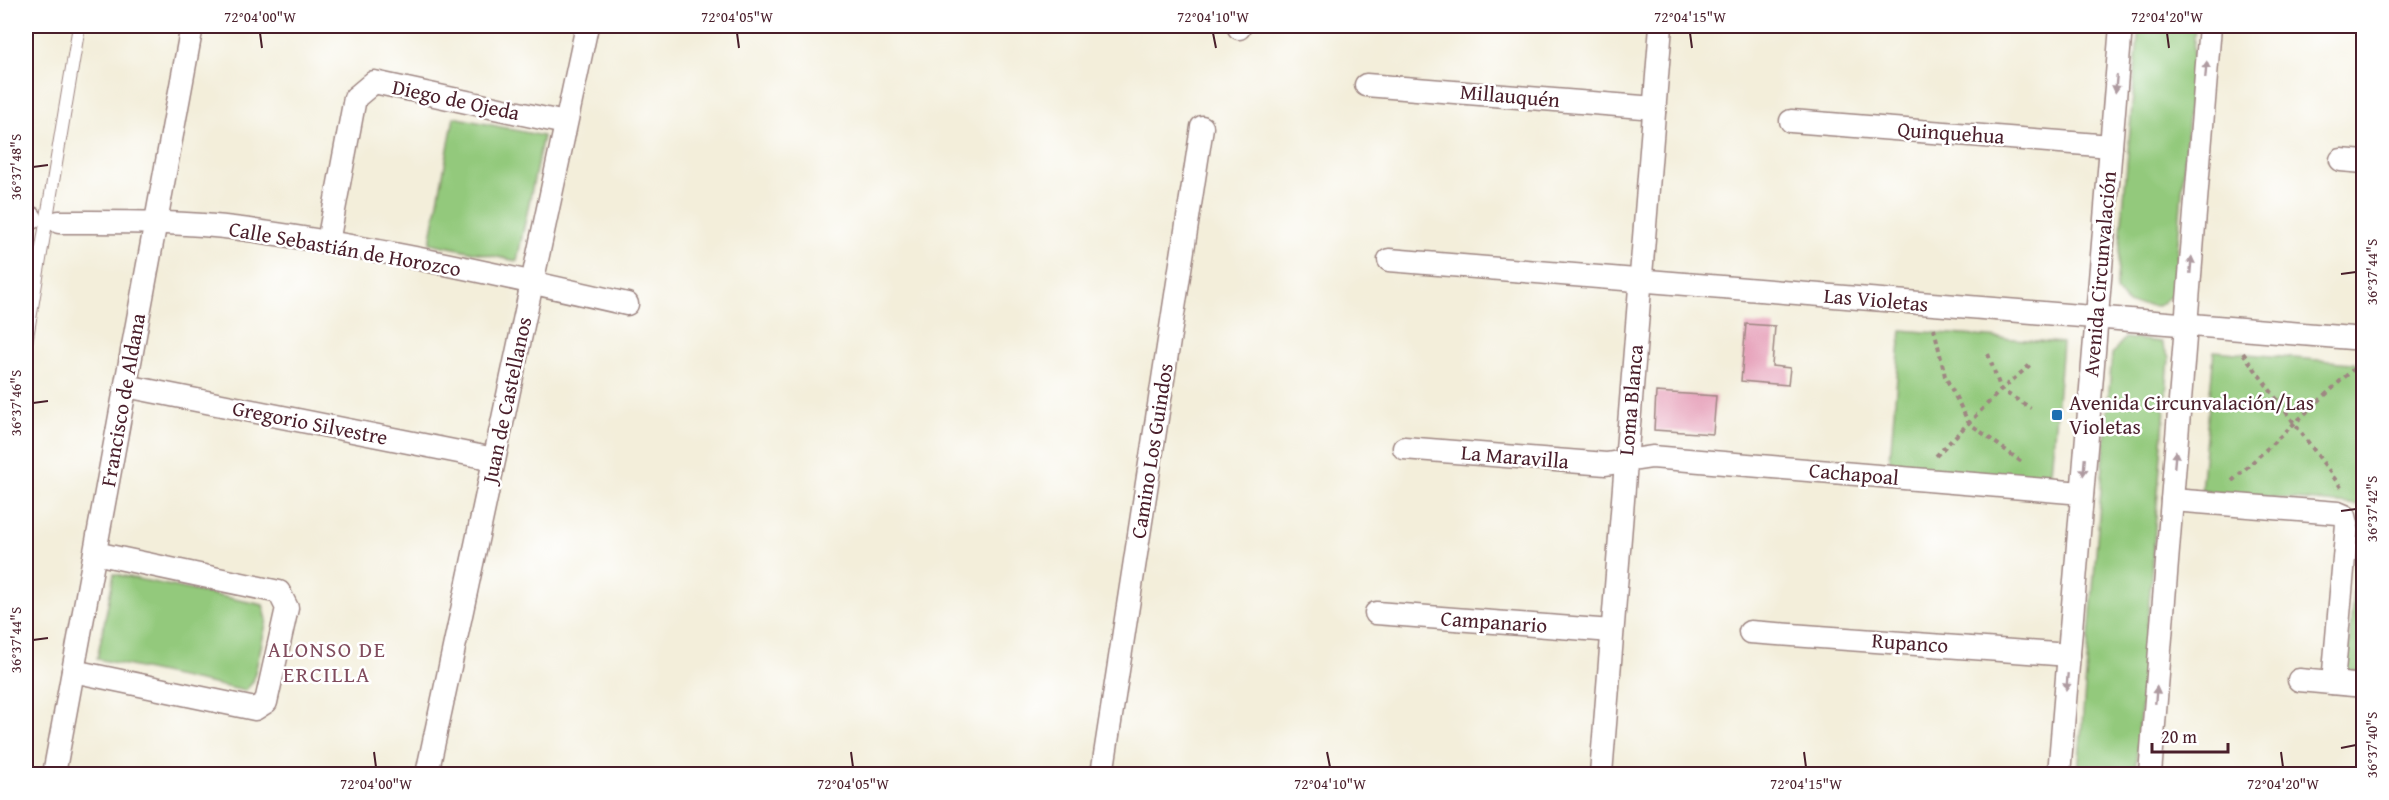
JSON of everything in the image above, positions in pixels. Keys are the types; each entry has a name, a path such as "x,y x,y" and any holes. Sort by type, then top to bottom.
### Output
{"street":[{"name":"Francisco de Aldana","path":"54,774 192,26"},
{"name":"Juan de Castellanos","path":"427,774 587,26"},
{"name":"Loma Blanca","path":"1601,774 1661,26"},
{"name":"Avenida Circunvalación","path":"2059,774 2121,26"},
{"path":"2150,774 2210,26"},
{"name":"Diego de Ojeda","path":"328,242 355,98 374,82 566,123"},
{"name":"Millauquén","path":"1366,85 1654,108"},
{"name":"Quinquehua","path":"1791,121 2111,146"},
{"name":"Camino Los Guindos","path":"1102,774 1202,127"},
{"path":"2341,160 2364,162"},
{"name":"Calle Sebastián de Horozco","path":"59,222 156,223 239,228 328,242 532,282 627,304"},
{"name":"Las Violetas","path":"1389,260 2364,339"},
{"name":"Gregorio Silvestre","path":"126,386 494,459"},
{"name":"La Maravilla","path":"1404,448 1606,465 1626,461"},
{"name":"Cachapoal","path":"1626,461 1652,457 2082,493"},
{"path":"2172,500 2338,513 2345,516 2347,524 2334,683"},
{"path":"73,671 255,709 266,702 287,608 279,592 95,553"},
{"name":"Campanario","path":"1376,613 1612,631"},
{"name":"Rupanco","path":"1750,632 2069,655"},
{"path":"2300,680 2364,686"}],"lane":[{"path":"26,343 79,26"}],"path":[{"path":"1928,304 1945,376 1969,423 2030,467"},
{"path":"2226,328 2346,494"},
{"path":"1988,354 2001,390 2031,408"},
{"path":"2208,502 2364,359"},
{"path":"1912,479 2001,390 2030,365"}],"green space":[{"path":"2139,26 2195,26 2174,293 2158,306 2128,304 2116,290"},
{"path":"454,117 543,136 517,261 430,243"},
{"path":"1901,330 2062,343 2050,484 1889,471"},
{"path":"2125,338 2161,342 2169,358 2135,774 2078,774 2112,354"},
{"path":"2214,351 2363,364 2364,466 2360,505 2201,491"},
{"path":"2359,520 2364,520 2363,672 2347,670"},
{"path":"114,574 263,605 267,620 253,682 245,691 97,659"}],"building":[{"path":"1746,324 1775,326 1772,366 1790,368 1788,385 1741,381"},
{"path":"1656,392 1716,396 1713,434 1654,430"}],"place":[{"name":"Avenida Circunvalación/Las Violetas","path":"2057,415"}],"district":[{"name":"ALONSO DE ERCILLA","path":"327,662"}]}
